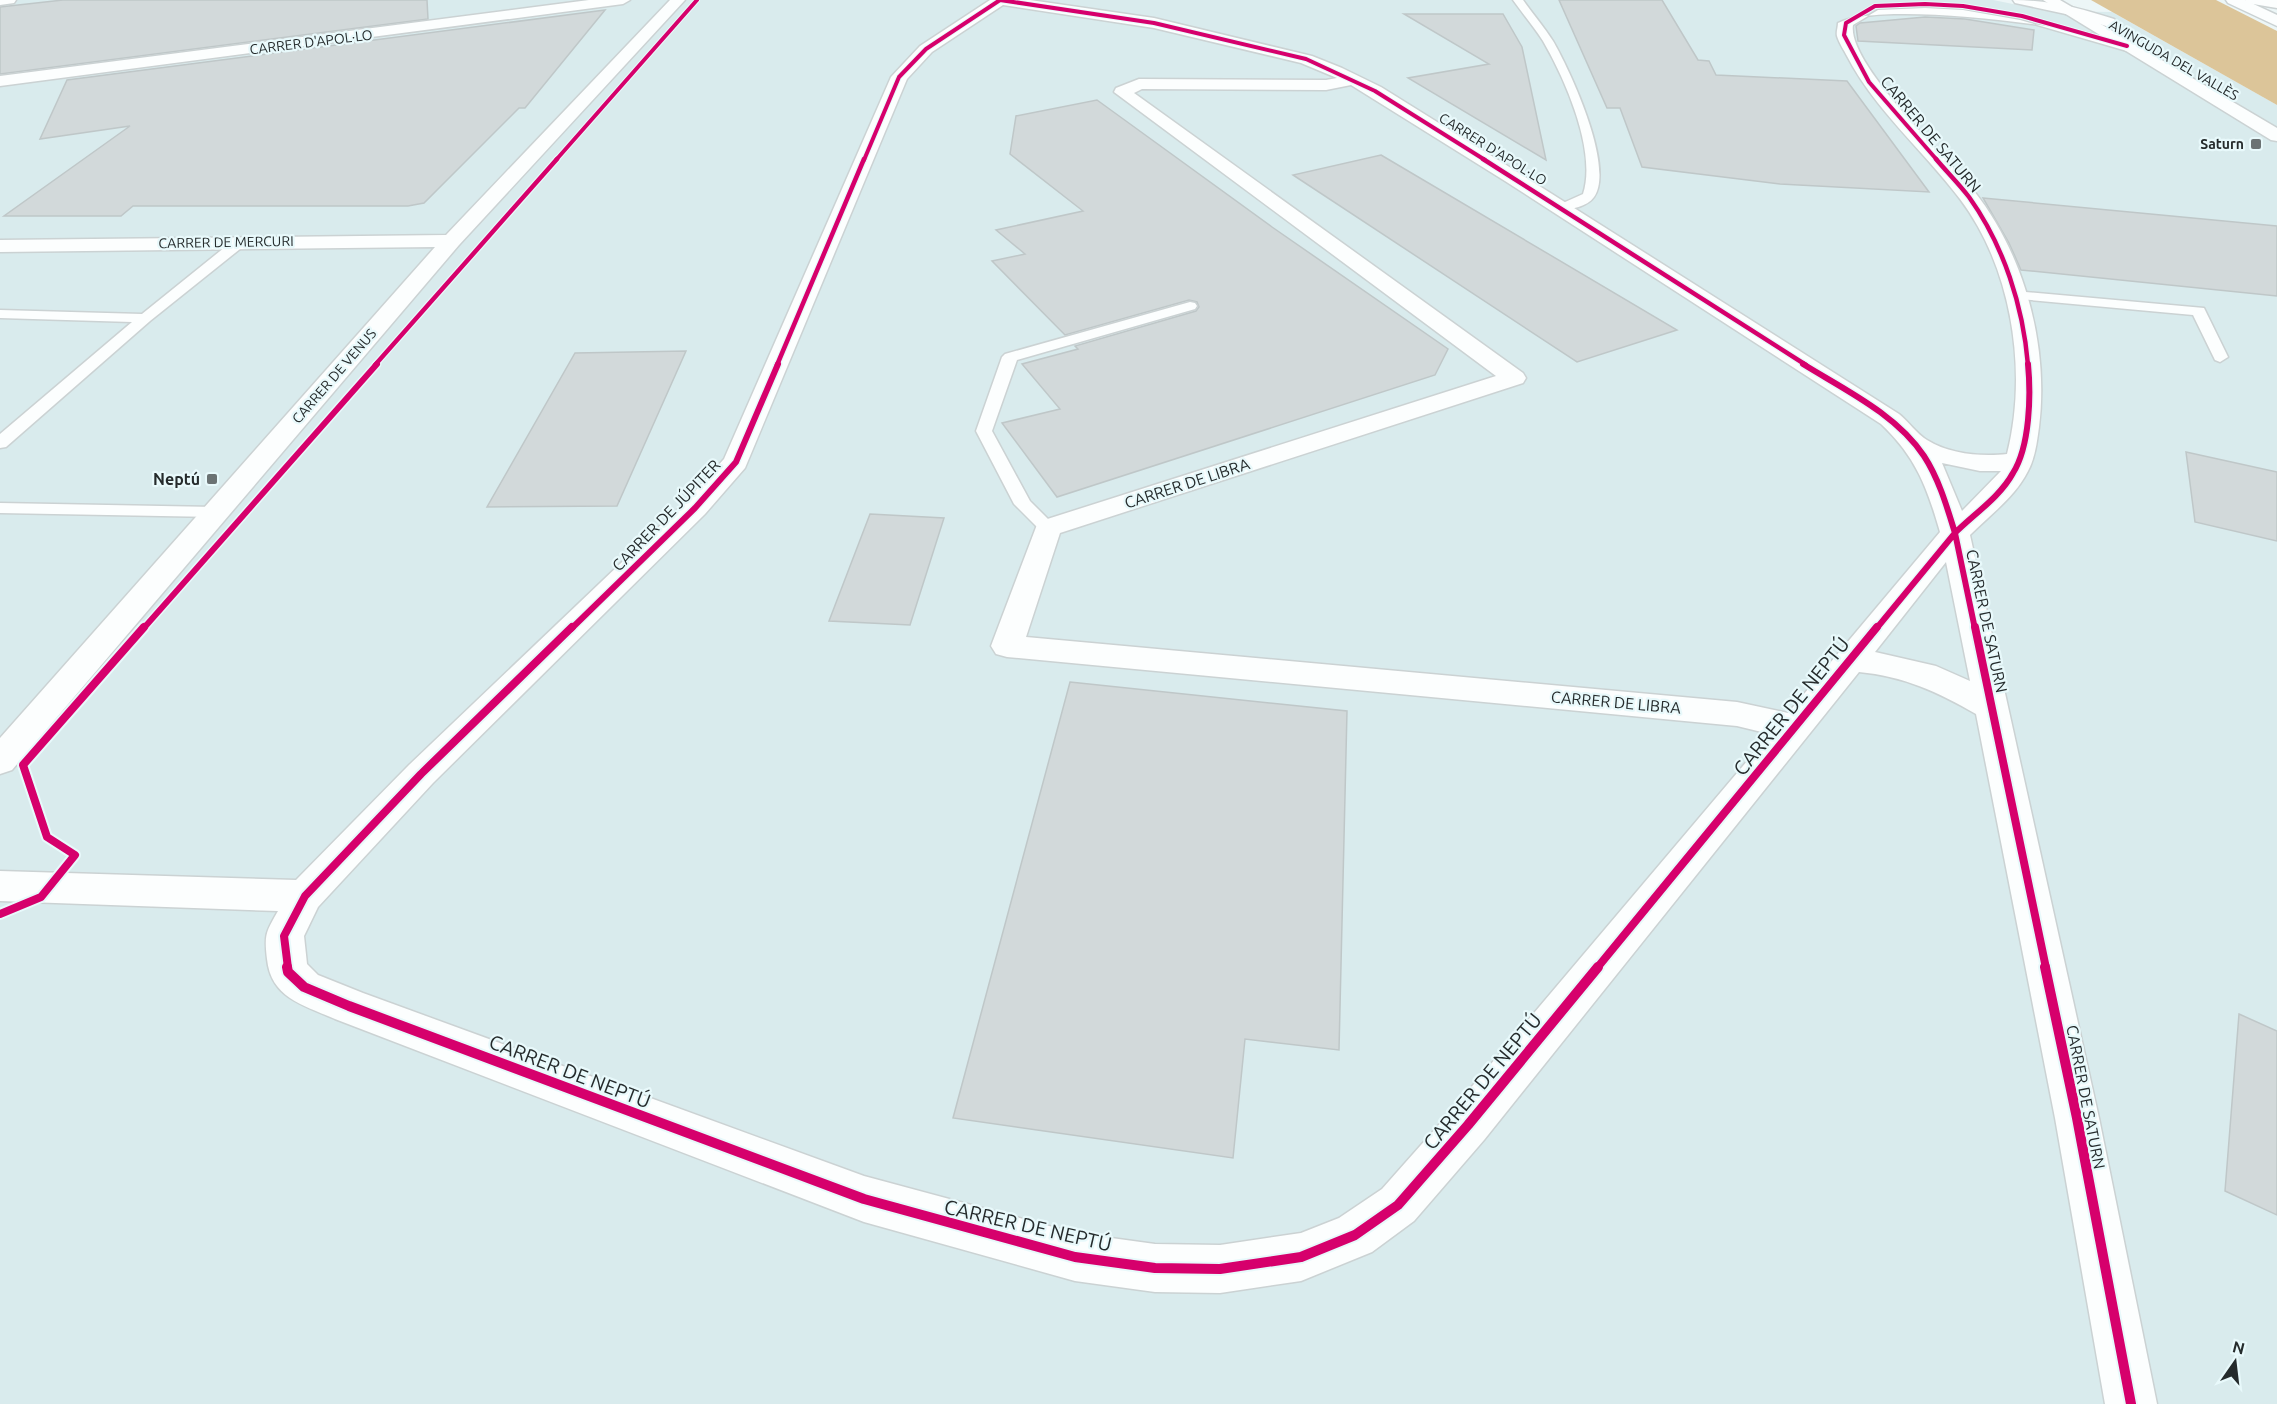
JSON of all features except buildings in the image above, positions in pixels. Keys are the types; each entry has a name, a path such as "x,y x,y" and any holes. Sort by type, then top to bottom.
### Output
{"main road":[{"path":"0,1 9,0"},
{"name":"CARRER D'APOL·LO","path":"0,81 623,0"},
{"name":"CARRER DE VENUS","path":"0,761 452,241 678,0"},
{"name":"CARRER D'APOL·LO","path":"1000,0 1154,23 1306,59 1354,80 1560,207 1890,419 1911,436 1936,475 1955,533"},
{"name":"CARRER DE JÚPITER","path":"305,896 421,774 695,508 736,462 899,77 926,49 1000,0"},
{"path":"2233,0 2277,19"},
{"path":"2242,0 2277,19"},
{"path":"2252,0 2277,4"},
{"name":"AVINGUDA DEL VALLÈS","path":"2030,4 2067,4 2109,22 2277,121"},
{"name":"CARRER DE SATURN","path":"2127,46 2030,4 1875,6 1846,23 1844,35 1869,82 1982,215 2000,253 2026,342 2030,378 2027,425 2013,474 1955,533 2074,1107 2130,1404"},
{"name":"AVINGUDA DEL VALLÈS","path":"2067,4 2127,46 2277,136"},
{"name":"CARRER DE LIBRA","path":"1354,80 1326,85 1139,84 1122,92 1514,378 1048,528 1007,646 1737,714 1795,727"},
{"path":"2203,90 2277,151"},
{"name":"CARRER DE MERCURI","path":"0,246 452,241"},
{"name":"CARRER D'APOL·LO","path":"1918,446 1950,458 1973,462 2006,463 2018,460"},
{"name":"CARRER DE NEPTÚ","path":"305,896 284,936 288,972 304,987 349,1006 864,1199 1075,1257 1155,1268 1220,1269 1301,1257 1355,1235 1398,1205 1468,1125 1955,533"},
{"name":"CARRER DE SATURN","path":"1850,660 1886,663 1919,671 1953,686 1991,708"},
{"path":"0,886 305,896"}],"lane":[{"path":"1518,0 1549,44 1585,122 1590,148 1591,190 1587,198 1560,207"},
{"path":"0,443 145,318 240,242"},
{"path":"2014,295 2199,311 2220,357"},
{"path":"1048,528 1023,504 984,431 1010,357 1190,306"},
{"path":"0,314 145,318"},
{"path":"0,508 215,512"}],"shaded area":[{"path":"0,0 1993,0 2047,11 2112,12 2277,105 2277,1404 0,1404"},
{"path":"2091,0 2216,0 2277,31 2277,105"}],"cycle path":[{"path":"0,914 41,897 75,855 47,837 23,765 697,0"},
{"path":"2127,46 2022,16 1963,6 1925,4 1875,6 1846,23 1844,35 1869,82 1968,196 1985,222 2011,280 2020,312 2029,377 2024,439 2017,466 2001,489 1955,533 1468,1125 1398,1205 1355,1235 1301,1257 1220,1269 1155,1268 1075,1257 864,1199 349,1006 304,987 288,972 284,936 305,896 421,774 695,508 736,462 899,77 926,49 1000,0 1154,23 1306,59 1375,91 1890,419 1925,457 1939,484 1955,533 2077,1118 2131,1404"}],"place":[{"name":"Saturn","path":"2256,144"},
{"name":"Neptú","path":"212,479"}]}
